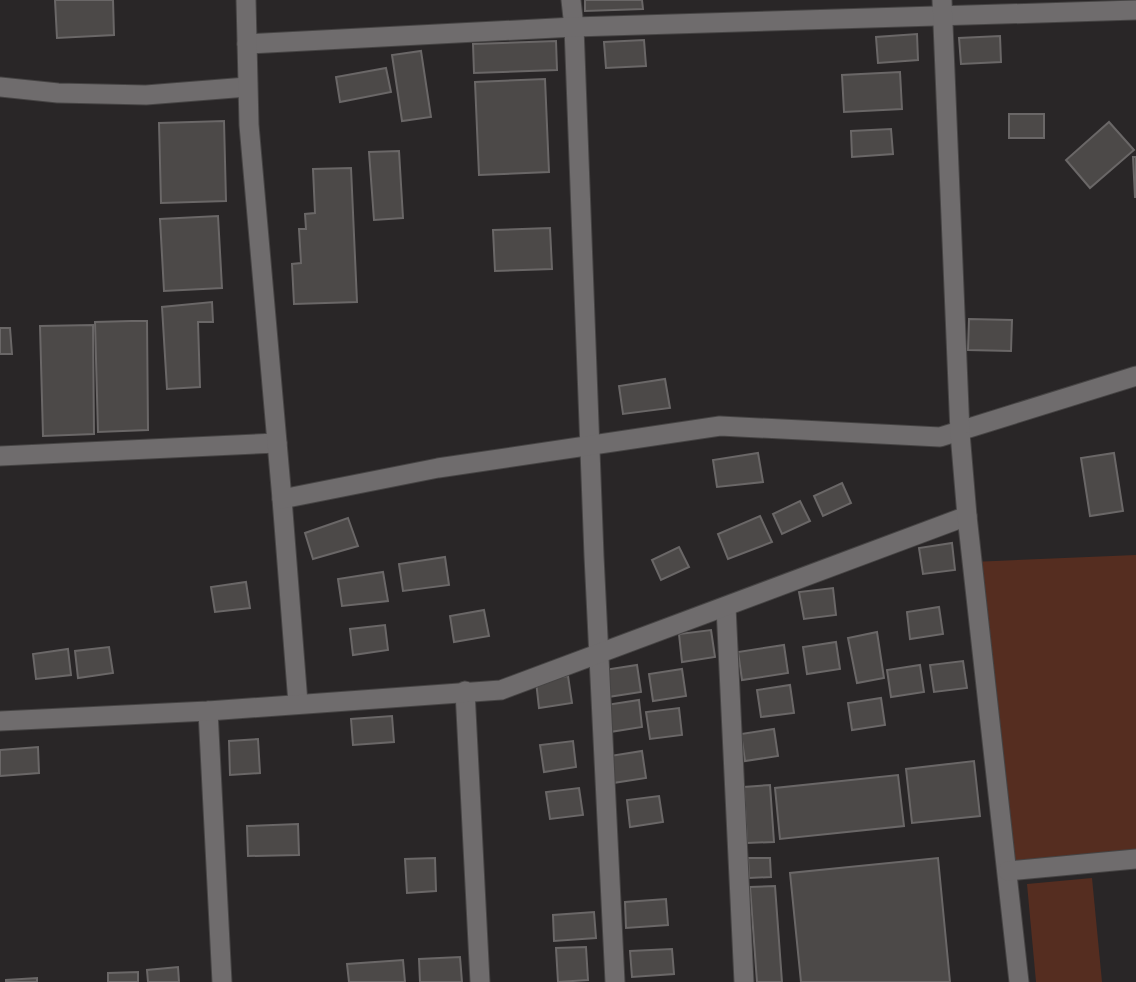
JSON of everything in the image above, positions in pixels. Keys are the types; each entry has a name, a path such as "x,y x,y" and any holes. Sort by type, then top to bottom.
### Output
{"street":[{"path":"246,0 247,87 298,703"},
{"path":"571,0 598,654 615,982"},
{"path":"247,44 942,8 1136,10"},
{"path":"942,8 960,433 1019,982"},
{"path":"0,87 58,93 146,95 247,87"},
{"path":"282,499 438,468 720,426 940,437 960,433 1136,376"},
{"path":"0,456 277,443"},
{"path":"0,721 208,711 501,690 967,516"},
{"path":"726,607 744,982"},
{"path":"465,691 480,982"},
{"path":"208,711 222,982"},
{"path":"1008,871 1136,859"}],"shaded area":[{"path":"1136,555 1136,858 1008,871 972,562"},
{"path":"1092,878 1102,982 1036,982 1027,884"}],"building":[{"path":"55,0 113,0 114,35 57,38"},
{"path":"585,0 642,0 643,9 585,11"},
{"path":"917,34 918,60 878,63 876,37"},
{"path":"1000,36 1001,62 961,64 959,38"},
{"path":"644,40 646,66 606,68 604,42"},
{"path":"556,41 557,70 474,73 473,44"},
{"path":"421,51 431,117 402,121 392,55"},
{"path":"386,68 391,92 340,102 336,77"},
{"path":"900,72 902,109 844,112 842,75"},
{"path":"545,79 549,172 479,175 475,82"},
{"path":"1009,114 1044,114 1044,138 1009,138"},
{"path":"224,121 226,201 161,203 159,123"},
{"path":"1109,122 1134,150 1090,188 1066,160"},
{"path":"891,129 893,154 852,157 851,131"},
{"path":"399,151 403,218 374,220 369,152"},
{"path":"1133,157 1136,157 1136,197 1135,197"},
{"path":"351,168 357,302 294,304 292,264 301,263 299,229 306,229 305,214 315,213 313,169"},
{"path":"218,216 222,288 164,291 160,219"},
{"path":"550,228 552,269 495,271 493,230"},
{"path":"212,302 213,322 198,322 200,387 167,389 162,307"},
{"path":"969,319 1012,320 1011,351 968,350"},
{"path":"147,321 148,430 98,432 95,322"},
{"path":"93,325 94,434 43,436 40,326"},
{"path":"0,328 10,328 12,354 0,354"},
{"path":"665,379 670,408 623,414 619,386"},
{"path":"758,453 763,482 717,487 713,460"},
{"path":"1114,453 1123,511 1090,516 1081,458"},
{"path":"842,483 851,503 823,516 814,496"},
{"path":"800,501 810,521 782,534 773,514"},
{"path":"760,516 772,542 728,559 718,534"},
{"path":"348,518 358,546 313,559 305,533"},
{"path":"952,543 955,570 923,574 919,548"},
{"path":"679,547 689,567 661,580 652,560"},
{"path":"445,557 449,585 403,591 399,564"},
{"path":"383,572 388,601 342,606 338,579"},
{"path":"246,582 250,608 215,612 211,587"},
{"path":"833,588 836,615 804,619 799,592"},
{"path":"939,607 943,634 910,639 907,612"},
{"path":"484,610 489,636 454,642 450,616"},
{"path":"385,625 388,650 353,655 350,629"},
{"path":"711,630 715,657 682,662 679,634"},
{"path":"877,632 884,678 857,683 848,638"},
{"path":"836,642 840,669 807,674 803,647"},
{"path":"784,645 788,673 742,680 738,652"},
{"path":"109,647 113,673 78,678 75,651"},
{"path":"68,649 71,675 36,679 33,654"},
{"path":"963,661 967,688 934,692 930,665"},
{"path":"637,665 641,692 608,697 604,670"},
{"path":"920,665 924,692 891,697 887,670"},
{"path":"682,669 686,696 653,701 649,674"},
{"path":"568,676 572,703 539,708 536,681"},
{"path":"790,685 794,713 761,717 757,690"},
{"path":"881,698 885,725 852,730 848,703"},
{"path":"639,700 642,727 610,732 606,705"},
{"path":"679,708 682,735 650,739 646,712"},
{"path":"392,716 394,742 353,745 351,719"},
{"path":"774,729 778,756 745,761 741,734"},
{"path":"258,739 260,773 230,775 229,741"},
{"path":"573,741 576,767 544,772 540,745"},
{"path":"38,747 39,773 0,776 0,750"},
{"path":"642,751 646,778 613,783 610,756"},
{"path":"974,761 980,816 912,823 906,769"},
{"path":"898,775 904,826 780,839 775,788"},
{"path":"770,785 774,842 747,843 744,787"},
{"path":"579,788 583,815 550,819 546,792"},
{"path":"659,796 663,822 630,827 627,800"},
{"path":"298,824 299,855 248,856 247,826"},
{"path":"435,858 436,891 407,893 405,859"},
{"path":"748,858 770,858 771,877 749,878"},
{"path":"938,858 950,982 801,982 790,873"},
{"path":"775,886 782,982 757,982 750,887"},
{"path":"666,899 668,925 626,928 625,902"},
{"path":"594,912 596,938 554,941 553,915"},
{"path":"586,947 588,980 558,982 556,948"},
{"path":"672,949 674,974 632,977 630,951"},
{"path":"460,957 462,982 420,982 419,959"},
{"path":"403,960 405,982 349,982 347,964"},
{"path":"178,967 179,982 148,982 147,970"},
{"path":"138,972 138,982 108,982 108,973"},
{"path":"37,978 37,982 6,982 6,980"}]}
